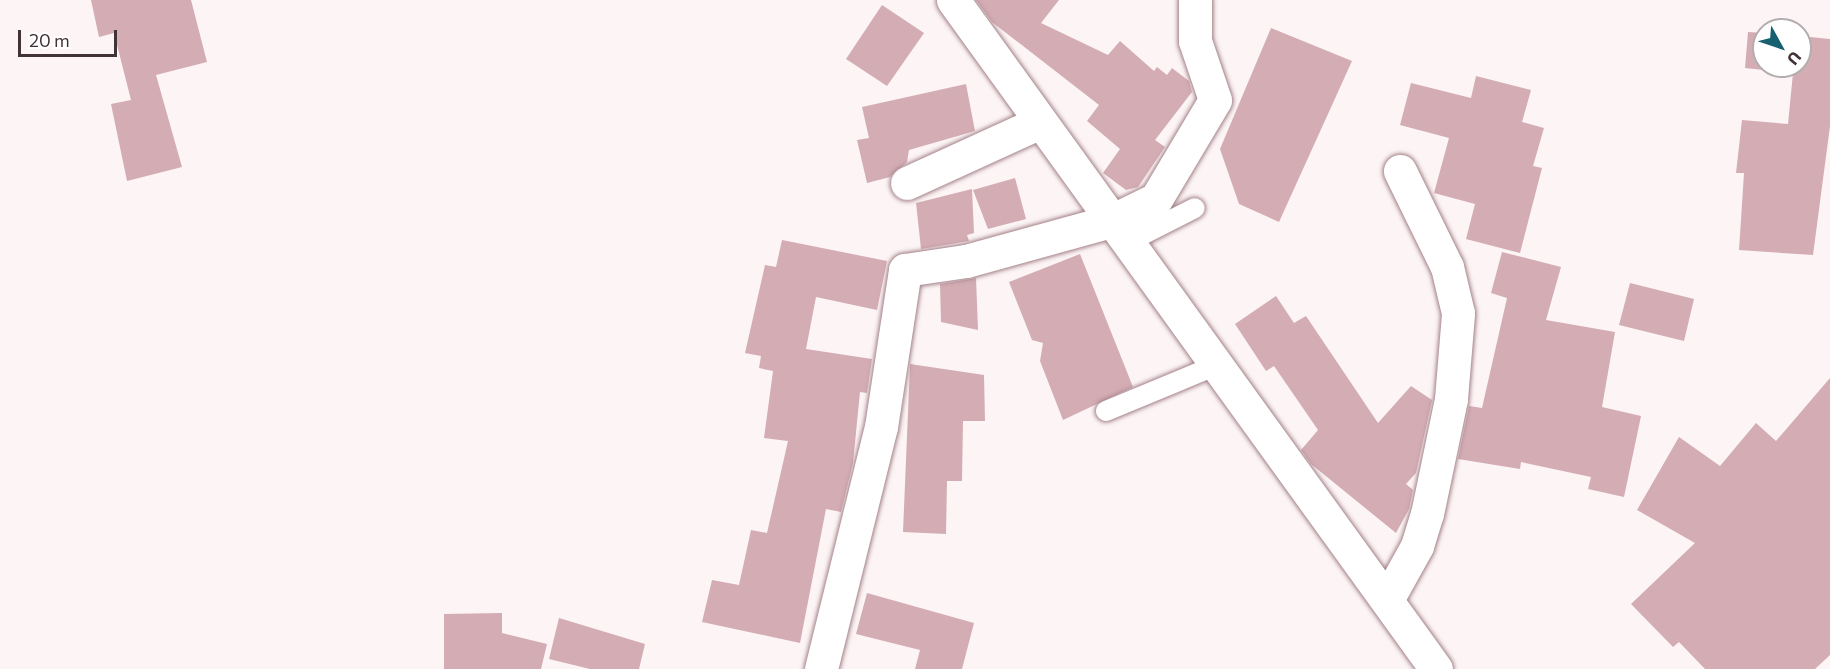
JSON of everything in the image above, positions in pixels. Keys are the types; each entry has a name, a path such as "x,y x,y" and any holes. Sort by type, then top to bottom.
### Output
{"street":[{"path":"953,0 1038,123 1217,364 1436,669"},
{"path":"821,669 881,427 905,270 966,261 1119,232 1156,199 1215,100 1195,41 1195,0"},
{"path":"907,183 1038,123"},
{"path":"1387,600 1417,546 1427,514 1451,399 1458,313 1446,267 1400,171"}],"lane":[{"path":"1119,232 1195,208"},
{"path":"1106,411 1217,364"}],"building":[{"path":"91,0 191,0 207,62 156,75 182,167 127,181 111,104 131,100 114,33 99,37"},
{"path":"976,0 1059,0 1041,23 1108,55 1120,41 1154,71 1157,67 1167,75 1172,68 1189,81 1192,92 1155,140 1165,147 1138,187 1126,190 1103,173 1120,149 1087,121 1099,105 992,22"},
{"path":"882,5 924,33 887,86 846,59"},
{"path":"1271,28 1352,61 1279,222 1239,204 1220,149"},
{"path":"1748,32 1752,32 1752,69 1745,68"},
{"path":"1812,37 1830,39 1830,126 1813,255 1739,250 1744,173 1736,173 1742,120 1788,124 1793,78 1812,78"},
{"path":"1476,76 1531,90 1522,122 1544,128 1533,166 1542,168 1520,253 1466,239 1475,204 1434,193 1449,138 1400,125 1411,83 1471,98"},
{"path":"966,84 975,131 909,150 907,162 890,177 867,183 857,140 869,138 862,107"},
{"path":"1015,178 1026,219 988,229 973,190"},
{"path":"972,189 974,233 967,235 969,241 921,249 916,203"},
{"path":"782,240 887,261 877,310 816,297 806,349 872,359 867,393 860,392 853,463 841,512 826,509 800,643 702,622 712,580 739,585 751,530 767,533 788,441 764,438 773,371 759,368 761,356 745,353 765,265 776,267"},
{"path":"1502,252 1561,267 1546,320 1615,332 1602,407 1641,416 1624,497 1588,489 1591,477 1521,462 1520,469 1458,459 1469,406 1482,408 1507,298 1491,293"},
{"path":"1080,254 1133,387 1063,420 1040,361 1043,343 1032,340 1009,282"},
{"path":"976,278 978,330 941,322 940,284"},
{"path":"1630,283 1694,299 1684,341 1619,325"},
{"path":"1276,296 1294,323 1306,316 1378,423 1411,386 1432,400 1416,473 1406,484 1413,490 1409,509 1396,533 1311,464 1301,450 1318,430 1274,366 1266,371 1235,324"},
{"path":"910,364 984,375 985,421 963,421 962,481 947,481 946,534 903,532"},
{"path":"1830,378 1830,655 1815,669 1705,669 1679,642 1673,647 1631,604 1695,543 1637,510 1679,437 1720,466 1756,423 1776,441"},
{"path":"867,593 974,623 962,669 915,669 920,650 856,634"},
{"path":"502,613 502,633 547,644 541,669 444,669 444,614"},
{"path":"559,618 645,644 639,669 590,669 549,659"}]}
